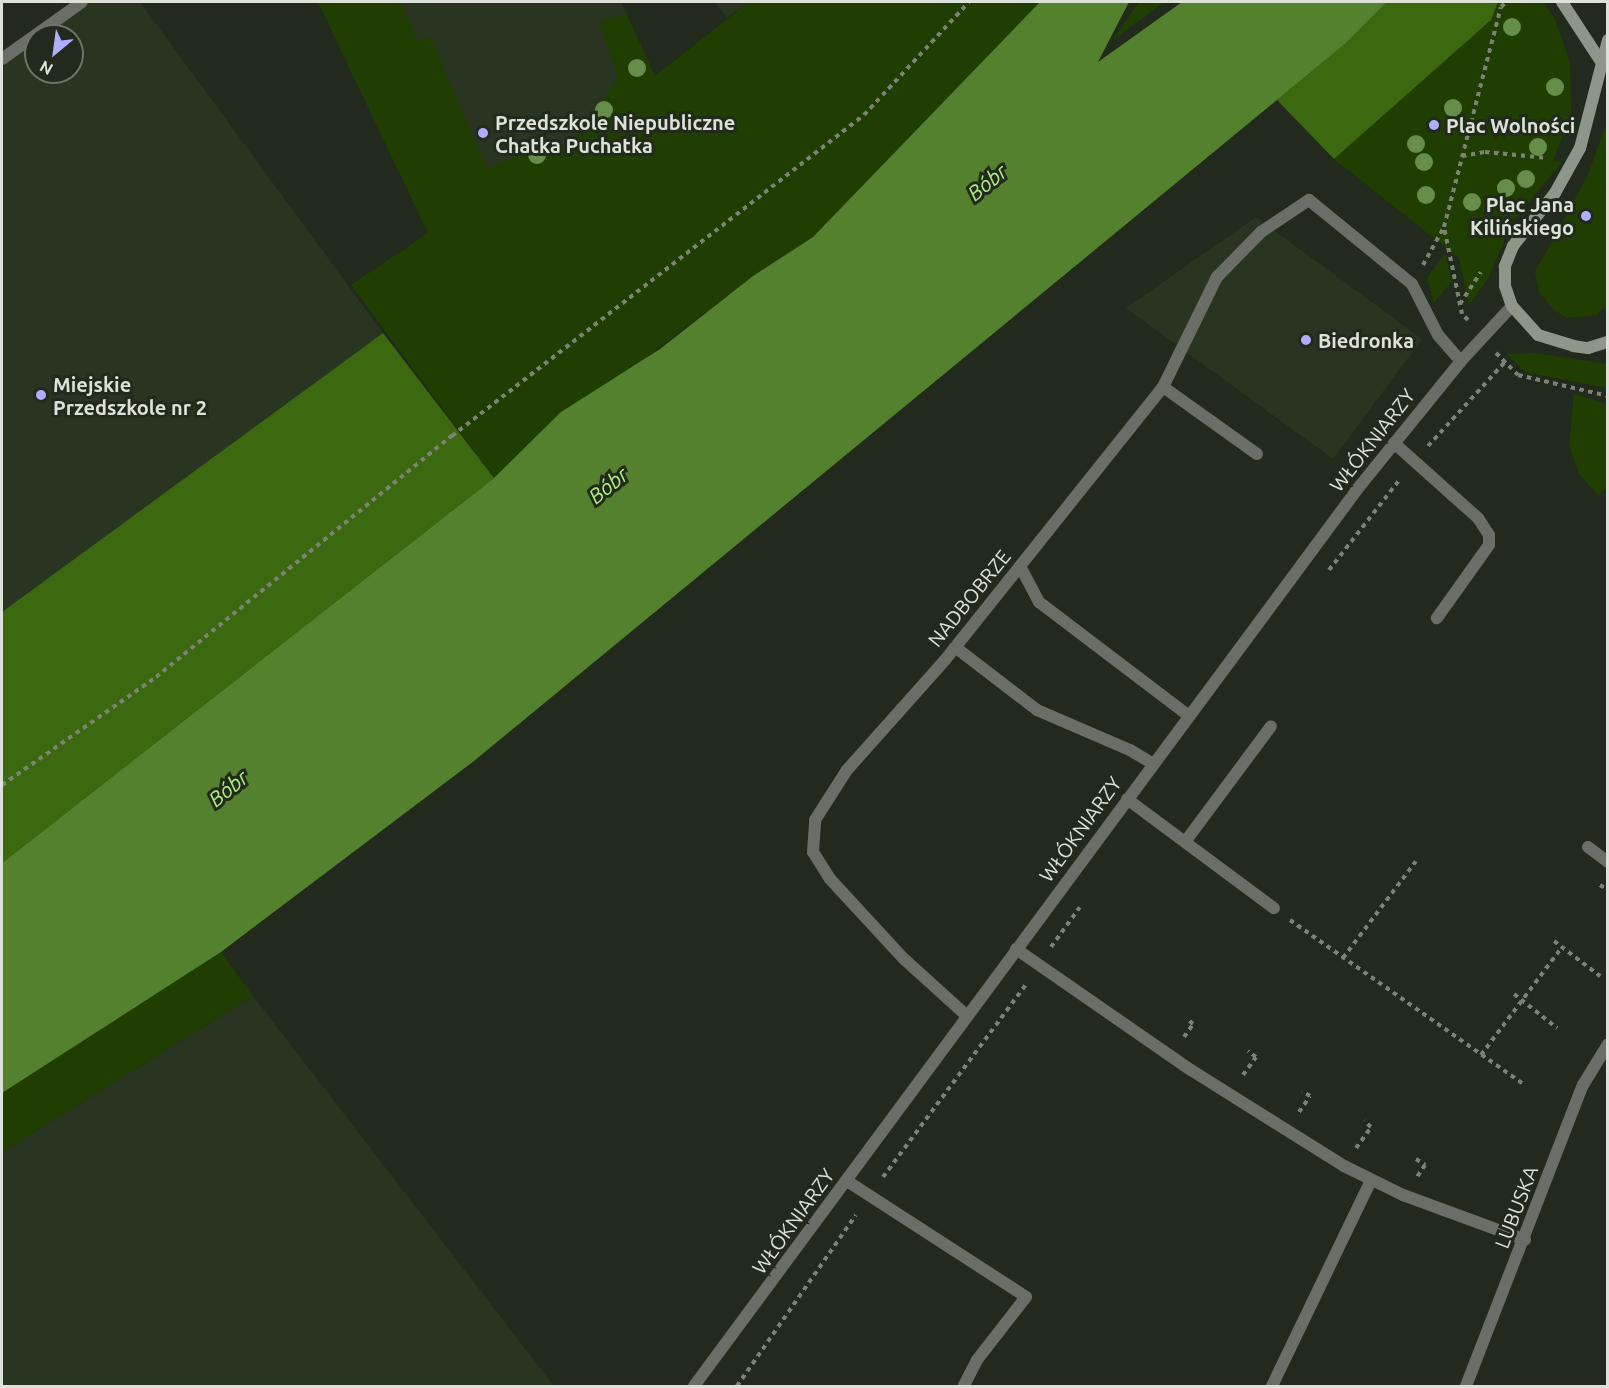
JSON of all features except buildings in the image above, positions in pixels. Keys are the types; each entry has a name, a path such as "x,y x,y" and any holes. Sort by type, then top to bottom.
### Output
{"main road":[{"path":"1562,2 1600,60"},
{"path":"1606,345 1573,346 1538,335 1512,306 1505,286 1505,266 1513,246 1555,193 1580,148 1595,100 1600,60 1608,40"}],"street":[{"path":"2,59 82,2"},
{"name":"NADBOBRZE","path":"967,1016 903,958 830,879 813,852 812,835 823,803 848,770 955,648 1163,387 1217,277 1261,232 1309,200 1412,284"},
{"path":"1412,284 1438,335 1461,360"},
{"name":"WŁÓKNIARZY","path":"694,1386 1127,799 1394,443 1461,360 1512,306"},
{"path":"1163,387 1257,454"},
{"path":"1394,443 1478,518 1488,535 1489,545 1437,618"},
{"path":"1020,566 1039,602 1189,716"},
{"path":"955,648 1037,710 1130,750 1153,765"},
{"path":"1185,842 1270,726"},
{"path":"1127,799 1274,908"},
{"path":"1588,848 1608,862"},
{"path":"1016,949 1229,1095 1344,1166 1371,1180 1525,1240"},
{"name":"LUBUSKA","path":"1466,1386 1525,1240 1583,1085 1608,1044"},
{"path":"1272,1386 1371,1180"},
{"path":"847,1181 1026,1297 977,1360 964,1386"}],"path":[{"path":"2,785 156,677 452,436 864,115 969,2"},
{"path":"1412,284 1444,227 1501,7 1506,2"},
{"path":"1462,156 1485,152 1558,156"},
{"path":"1444,227 1462,314 1504,362 1518,375 1608,396"},
{"path":"1327,573 1415,461 1504,362"},
{"path":"1343,958 1416,861"},
{"path":"737,1386 869,1196 1084,902"},
{"path":"1274,908 1523,1084"},
{"path":"1554,941 1600,976"},
{"path":"1481,1055 1562,947"},
{"path":"1514,994 1557,1028"},
{"path":"1229,1095 1256,1057 1248,1051"},
{"path":"1344,1166 1371,1127 1364,1121"}],"shaded area":[{"path":"84,2 140,2 383,333 2,612 2,59 24,44 24,84 84,84 84,24 52,24"},
{"name":"Przedszkole Niepubliczne Chatka Puchatka","path":"318,2 621,2 655,76 562,154 428,233"},
{"path":"318,2 401,2 417,41 430,36 487,169 550,142 556,154 591,121 618,76 599,22 626,13 655,76 749,2 1040,2 813,237 753,276 525,450 494,478 351,285 428,233"},
{"path":"714,2 749,2 727,18"},
{"path":"1139,2 1164,2 1112,41"},
{"path":"1387,2 1498,2 1491,20 1334,159 1277,100 1345,44"},
{"name":"Plac Wolności","path":"1498,2 1543,2 1554,17 1570,62 1571,113 1553,161 1562,162 1511,224 1489,277 1469,305 1459,258 1334,159 1491,20"},
{"name":"Plac Jana Kilińskiego","path":"1607,122 1607,306 1596,315 1567,318 1554,310 1539,292 1535,272 1587,177"},
{"name":"Biedronka","path":"1256,217 1422,339 1333,459 1126,308"},
{"path":"1445,253 1452,281 1434,303 1427,278"},
{"path":"383,333 494,478 2,863 2,612"},
{"path":"1535,353 1607,364 1607,388 1525,372 1507,354"},
{"path":"1574,394 1607,404 1607,486 1598,495 1579,474 1569,445"},
{"path":"221,952 253,996 2,1152 2,1093"},
{"path":"253,996 554,1386 2,1386 2,1152"}],"water":[{"name":"Bóbr","path":"1040,2 1129,2 1098,62 1182,2 1387,2 1345,44 474,761 221,952 2,1093 2,863 494,478 561,412 660,349 753,276 813,237"}],"place":[{"name":"Plac Wolności","path":"1434,125"},
{"name":"Przedszkole Niepubliczne Chatka Puchatka","path":"483,133"},
{"name":"Plac Jana Kilińskiego","path":"1586,216"},
{"name":"Biedronka","path":"1306,340"},
{"name":"Miejskie Przedszkole nr 2","path":"41,395"}]}
